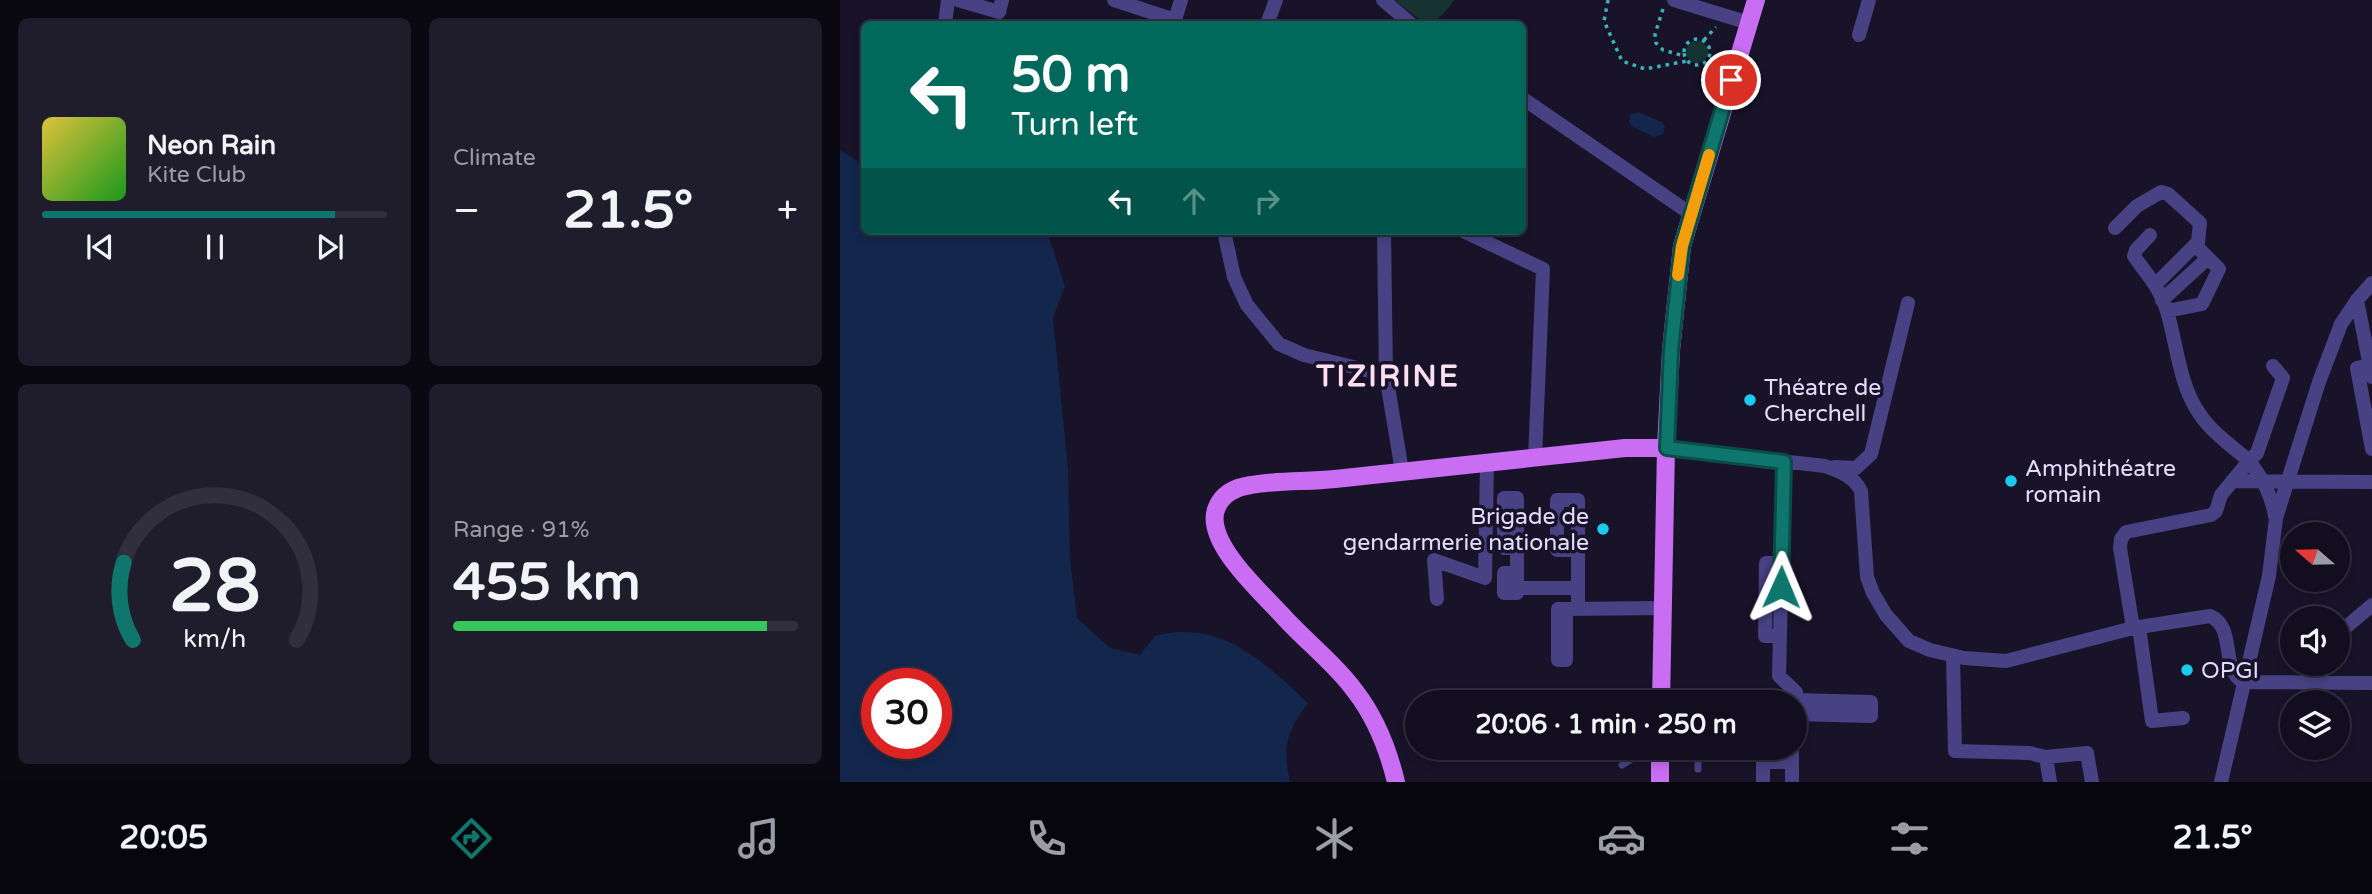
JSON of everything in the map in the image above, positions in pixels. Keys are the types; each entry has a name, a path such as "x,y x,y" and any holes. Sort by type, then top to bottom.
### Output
{"main road":[{"path":"1661,690 1667,448 1675,297 1682,246 1756,0"},
{"path":"1396,782 1390,756 1377,726 1355,691 1234,561 1216,534 1214,520 1222,498 1232,490 1250,485 1334,479 1625,448 1667,448"},
{"path":"1660,760 1660,782"}],"street":[{"path":"945,21 948,0"},
{"path":"958,0 999,12"},
{"path":"1114,0 1171,21"},
{"path":"1174,21 1181,0"},
{"path":"1268,21 1276,0"},
{"path":"1383,0 1407,21"},
{"path":"1674,0 1749,23"},
{"path":"1859,34 1869,0"},
{"path":"1526,101 1691,214"},
{"path":"2115,228 2137,206 2153,195 2164,192 2200,223 2201,233 2196,246 2156,284"},
{"path":"1225,235 1234,277 1247,306 1279,344 1304,355 1386,375"},
{"path":"1384,235 1386,375 1402,471"},
{"path":"1471,235 1542,268 1535,458"},
{"path":"2150,235 2134,256 2156,284 2165,305 2182,374 2195,408 2211,428 2249,461 2264,481 2272,498 2276,518"},
{"path":"2165,305 2202,303 2219,269 2196,246"},
{"path":"2165,305 2208,257"},
{"path":"2221,782 2269,576 2276,518 2287,481 2341,324 2357,300 2371,286"},
{"path":"2357,300 2371,371 2357,368 2372,449"},
{"path":"1861,498 1908,303"},
{"path":"2183,718 2152,721 2120,545 2122,536 2126,532 2211,515 2216,511 2220,497 2257,453 2283,378 2273,366"},
{"path":"1667,448 1856,468 1871,454"},
{"path":"1784,462 1779,676 1794,690"},
{"path":"1437,599 1434,560 1485,578 1487,463"},
{"path":"1825,466 1856,482 1861,498 1867,578 1879,604 1909,641 1930,650 1953,656 2006,661 2136,627 2213,616 2224,629 2234,673 2243,682 2372,683"},
{"path":"2232,481 2372,482"},
{"path":"1517,548 1517,573 1504,573 1504,593 1517,593 1517,588 1578,588"},
{"path":"1578,550 1578,588 1572,609 1664,608"},
{"path":"2350,624 2372,605"},
{"path":"1953,656 1955,751 2028,753 2046,757 2087,753 2092,782"},
{"path":"2318,683 2320,676"},
{"path":"2046,757 2050,782"},
{"path":"1763,782 1763,762 1771,760"},
{"path":"1792,760 1792,782"}],"lane":[{"path":"1622,765 1630,760"},
{"path":"1698,760 1698,769"}],"path":[{"path":"1608,0 1604,21 1622,61 1645,69 1686,58"},
{"path":"1665,0 1655,34 1656,43 1663,50 1686,58 1697,66 1705,64 1711,54 1709,46 1700,39 1690,41 1686,46 1686,58"}],"green space":[{"path":"1394,0 1454,0 1438,18 1421,21"},
{"path":"1697,41 1705,44 1708,52 1705,60 1697,63 1689,60 1686,52 1689,44"}],"water":[{"path":"1639,112 1661,122 1665,127 1663,134 1654,137 1631,126 1630,115"},
{"path":"840,150 857,161 861,171 861,235 1048,235 1065,286 1053,318 1068,469 1070,559 1077,618 1110,648 1140,655 1155,636 1182,632 1201,633 1218,638 1251,655 1308,703 1291,731 1286,759 1290,782 840,782"}],"slow traffic":[{"path":"1678,275 1682,246 1709,155"}],"place":[{"name":"Théatre de Cherchell","path":"1750,400"},
{"name":"Amphithéatre romain","path":"2011,481"},
{"name":"Brigade de gendarmerie nationale","path":"1603,529"},
{"name":"OPGI","path":"2187,670"}],"district":[{"name":"TIZIRINE","path":"1388,376"}],"route":[{"path":"1731,80 1682,246 1671,350 1667,448 1784,462 1781,587"}]}
